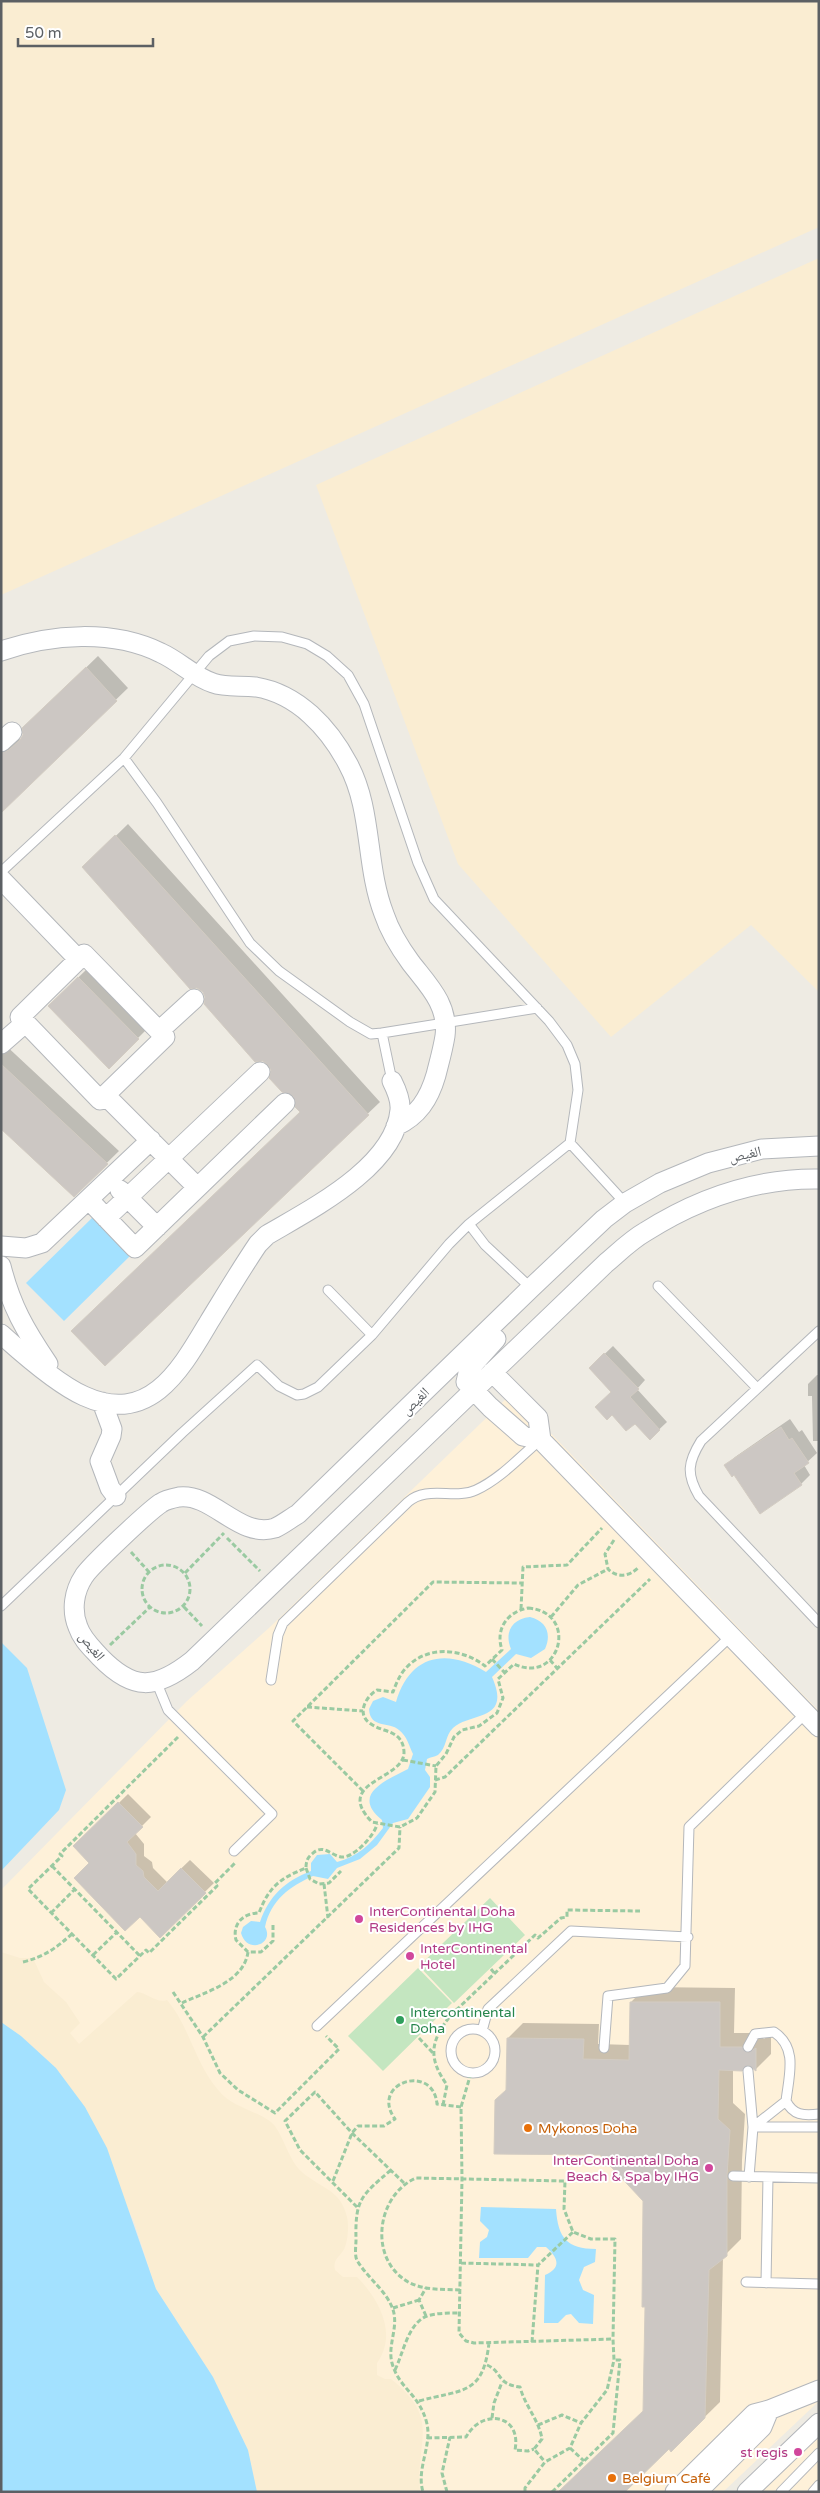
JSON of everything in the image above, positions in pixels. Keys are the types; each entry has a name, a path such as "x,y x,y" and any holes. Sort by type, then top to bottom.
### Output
{"street":[{"path":"1,651 41,640 58,638 108,639 147,647 178,662 214,684 258,688 282,695 311,714 336,744 356,779 361,792 371,864 384,914 402,949 436,995 443,1010 445,1036 435,1078 425,1103 408,1121 396,1126"},
{"path":"1,879 79,960"},
{"path":"84,954 165,1037 100,1100 20,1017 79,960 84,954"},
{"path":"159,1031 194,999"},
{"path":"1,1044 25,1023"},
{"path":"106,1218 260,1072"},
{"path":"1,1334 83,1396 102,1402 136,1402 159,1391 170,1382 182,1365 258,1244 268,1235 345,1188 376,1159 387,1145 396,1126 400,1110 398,1093 392,1081"},
{"path":"105,1095 197,1187"},
{"path":"89,1200 136,1248 285,1103"},
{"path":"1,1246 26,1248 42,1243 151,1140"},
{"name":"الغيص","path":"819,1146 762,1149 708,1163 660,1183 625,1203 604,1219 531,1288 298,1514 275,1528 227,1526 202,1501 180,1497 161,1503 84,1575 76,1593 74,1619 82,1637 116,1673 128,1681 156,1681 177,1673 273,1584 606,1263 643,1232 679,1212 716,1196 762,1182 819,1179"},
{"path":"110,1180 157,1227"},
{"path":"1,1266 12,1304 22,1324 59,1379"},
{"path":"504,1315 500,1334 466,1374 466,1382 473,1391 523,1436 541,1440 812,1720"},
{"path":"492,1372 538,1418 541,1440"},
{"path":"102,1402 112,1429 111,1436 100,1460 110,1488 116,1496"},
{"path":"675,2492 754,2414 819,2390"},
{"path":"697,2492 762,2427 769,2410"},
{"path":"747,2492 819,2423"}],"lane":[{"path":"1,872 124,758 209,656 229,641 254,636 282,637 307,644 327,656 348,675 364,704 414,854 434,899 537,1008 567,1045 576,1064 578,1090 570,1143 469,1224 449,1244 372,1335 330,1378 304,1394 297,1395 279,1386 257,1365 1,1606"},
{"path":"124,758 157,803 250,944 279,971 350,1022 371,1034 382,1034 537,1008"},
{"path":"382,1034 392,1081"},
{"path":"570,1143 625,1203"},
{"path":"469,1224 486,1245 531,1288"},
{"path":"658,1286 757,1388"},
{"path":"328,1290 372,1335"},
{"path":"819,1331 701,1441 692,1456 690,1470 692,1484 707,1506 819,1623"},
{"path":"271,1680 278,1634 284,1623 413,1497 474,1491 507,1468 541,1440"},
{"path":"317,2026 731,1636"},
{"path":"156,1681 168,1710 272,1814 234,1851"},
{"path":"604,2048 608,1996 667,1988 686,1966 689,1827 812,1720"},
{"path":"482,2031 488,2009 571,1931 688,1937"},
{"path":"465,2031 482,2031 493,2042 494,2057 486,2069 471,2073 457,2066 452,2050 454,2042 465,2031"},
{"path":"748,2048 755,2034 764,2032 774,2032 787,2043 790,2051 786,2101 794,2113 806,2116 819,2114"},
{"path":"748,2071 752,2127 749,2176"},
{"path":"752,2127 786,2101"},
{"path":"752,2127 819,2127"},
{"path":"733,2176 819,2178"},
{"path":"766,2283 768,2177"},
{"path":"746,2282 819,2284"},
{"path":"781,2492 819,2452"},
{"path":"813,2492 819,2485"}],"path":[{"path":"620,1521 606,1550 604,1559 608,1569 619,1576 629,1574 657,1560"},
{"path":"521,1609 522,1567 567,1565 620,1521"},
{"path":"185,1573 227,1526 273,1584"},
{"path":"120,1541 149,1572"},
{"path":"435,1780 445,1777 558,1668 657,1560"},
{"path":"164,1565 176,1567 185,1573 191,1590 184,1607 175,1612 164,1614 150,1607 143,1598 142,1587 149,1572 164,1565"},
{"path":"551,1617 578,1586 608,1569"},
{"path":"363,1792 293,1721 433,1582 522,1583"},
{"path":"99,1655 150,1607"},
{"path":"184,1607 215,1639"},
{"path":"534,1608 551,1617 558,1630 559,1644 550,1660 533,1668 514,1664 503,1671 498,1679 503,1698 497,1713 479,1726 462,1730 454,1737 446,1754 436,1766 435,1792 417,1818 398,1827 378,1824 366,1815 362,1800 363,1792 371,1782 396,1769 403,1760 404,1750 400,1741 389,1730 368,1722 363,1711 366,1701 374,1692 377,1690 393,1692 405,1668 420,1657 433,1652 444,1651 463,1654 485,1666 502,1650 500,1637 502,1625 510,1615 521,1609 534,1608"},
{"path":"493,1660 503,1671"},
{"path":"550,1660 558,1668"},
{"path":"307,1707 363,1711"},
{"path":"492,1718 499,1724"},
{"path":"187,1728 60,1854 62,1856 28,1889 116,1979 146,1950 149,1953 217,1886 215,1883 256,1842 250,1836"},
{"path":"403,1760 436,1766"},
{"path":"340,1870 334,1880 324,1884 315,1883 310,1879 306,1862 317,1850 329,1850 340,1857 354,1851 369,1840 378,1824"},
{"path":"203,2037 399,1848 398,1827"},
{"path":"52,1866 140,1956"},
{"path":"273,1926 275,1933 270,1946 261,1952 248,1952 236,1940 235,1930 239,1920 251,1913 259,1913 263,1902 282,1879 307,1869"},
{"path":"324,1884 328,1918"},
{"path":"51,1913 76,1889"},
{"path":"93,1955 117,1932"},
{"path":"23,1962 40,1958 49,1953 72,1934"},
{"path":"182,2003 210,1991 234,1976 247,1959 248,1952"},
{"path":"491,1969 495,1974"},
{"path":"173,1992 203,2037 212,2059 229,2083 275,2113 339,2050 317,2026"},
{"path":"419,2038 433,2053"},
{"path":"471,2073 461,2108 462,2178 459,2333 462,2338 474,2343 612,2340"},
{"path":"332,2181 352,2132 358,2126 367,2124 384,2126 395,2119 391,2113 389,2102 398,2085 406,2080 414,2080 428,2087 437,2104 461,2108"},
{"path":"357,2207 300,2150 285,2120 314,2092 404,2183"},
{"path":"390,2170 362,2196 357,2207 356,2260 393,2308 395,2322 390,2354 394,2370 401,2382 419,2401 428,2427 421,2468 423,2492"},
{"path":"460,2290 417,2286 402,2278 390,2266 383,2250 382,2230 386,2207 404,2183 416,2178 565,2181 564,2209 571,2233"},
{"path":"461,2263 538,2265 571,2233"},
{"path":"525,2492 525,2488 545,2462 570,2448 581,2423 607,2390 614,2360 612,2340 615,2239 591,2239 571,2233"},
{"path":"532,2342 538,2265"},
{"path":"393,2308 419,2300 426,2288"},
{"path":"419,2300 426,2316"},
{"path":"394,2370 410,2334 426,2316 458,2312"},
{"path":"419,2401 465,2390 478,2380 487,2365 490,2343"},
{"path":"552,2492 615,2428 620,2360 614,2360"},
{"path":"427,2438 466,2437 483,2419 492,2418 507,2422 514,2429 516,2438 515,2450 528,2452 534,2449 542,2439 538,2425 523,2401 520,2387 502,2382 492,2368 487,2365"},
{"path":"492,2418 494,2403 502,2382"},
{"path":"538,2425 562,2414 581,2423"},
{"path":"446,2492 442,2473 450,2437"},
{"path":"570,2448 584,2461"},
{"path":"534,2449 545,2462"}],"shaded area":[{"name":"InterContinental Hotel","path":"512,1393 819,1711 819,2401 723,2492 257,2492 248,2450 213,2377 156,2289 134,2221 56,2068 21,2036 1,2022 1,1890 187,1701 270,1627"},
{"name":"st regis","path":"819,2412 819,2492 736,2492"}],"green space":[{"path":"490,1898 525,1935 454,2003 419,1966"},
{"name":"Intercontinental Doha","path":"418,1968 452,2003 383,2071 348,2036"}],"sand":[{"path":"1,1 819,1 819,227 1,595"},
{"path":"819,258 819,992 751,925 611,1037 458,864 316,485"},
{"path":"1,1952 20,1958 33,1958 44,1982 66,2002 80,2023 70,2033 79,2044 137,1992 160,2001 167,2000 181,2022 204,2069 219,2091 230,2101 271,2122 279,2132 298,2168 330,2190 340,2201 347,2217 348,2232 344,2250 336,2260 335,2270 343,2277 357,2277 379,2306 386,2329 386,2340 383,2352 377,2363 377,2375 385,2379 391,2379 407,2393 416,2406 421,2419 423,2431 419,2474 420,2492 257,2492 248,2450 213,2377 156,2289 134,2221 56,2068 21,2036 1,2022"}],"water":[{"path":"94,1216 132,1254 64,1321 26,1283"},
{"path":"530,1617 540,1621 548,1633 545,1649 531,1658 516,1654 492,1677 497,1691 497,1702 493,1709 453,1728 441,1752 427,1759 425,1770 430,1777 430,1787 408,1819 393,1823 377,1845 360,1859 337,1868 328,1879 313,1876 282,1895 268,1918 265,1927 266,1938 263,1942 259,1945 254,1945 244,1940 241,1933 243,1927 251,1921 260,1922 273,1897 293,1880 311,1871 311,1863 317,1855 330,1854 337,1862 344,1860 363,1849 383,1828 382,1820 373,1811 370,1803 371,1795 382,1783 408,1769 413,1754 402,1732 395,1727 376,1722 373,1719 369,1709 373,1701 383,1697 396,1702 402,1686 410,1674 420,1665 432,1660 444,1658 457,1660 472,1664 486,1672 511,1649 508,1637 511,1627 518,1620"},
{"path":"1,1642 27,1668 66,1790 59,1810 1,1871"},
{"path":"1,2022 21,2036 56,2068 85,2107 107,2148 156,2289 213,2377 248,2450 257,2492 1,2492"},
{"path":"481,2207 556,2209 559,2227 566,2240 578,2247 596,2249 595,2262 584,2267 579,2280 583,2290 594,2295 593,2324 579,2323 571,2314 566,2315 558,2323 544,2323 545,2275 551,2272 556,2265 553,2254 546,2247 537,2247 528,2258 479,2258 480,2242 487,2237 489,2230 480,2221"}],"building":[{"path":"86,667 117,701 1,813 1,753 9,750 20,740 23,735 22,728"},
{"path":"115,835 369,1115 105,1366 71,1331 300,1112 295,1107 293,1096 282,1092 269,1078 271,1070 268,1065 263,1061 255,1062 204,1004 205,997 203,992 197,988 190,989 82,867"},
{"path":"78,977 139,1039 109,1069 48,1006"},
{"path":"1,1064 108,1164 74,1197 1,1129"},
{"path":"604,1353 639,1389 630,1397 660,1430 650,1440 635,1424 626,1431 612,1415 607,1420 595,1407 611,1392 589,1368"},
{"path":"781,1427 789,1440 792,1438 809,1463 794,1473 802,1485 760,1514 734,1475 732,1477 724,1465"},
{"path":"118,1802 143,1827 127,1842 136,1854 136,1865 143,1871 144,1877 158,1891 181,1868 206,1893 160,1938 140,1917 125,1931 74,1878 89,1863 73,1846"},
{"path":"630,2002 720,2002 720,2047 742,2047 748,2053 756,2048 756,2071 748,2065 742,2071 719,2070 718,2119 730,2130 727,2176 727,2256 709,2270 705,2418 671,2452 669,2449 625,2492 558,2492 643,2411 645,2307 642,2307 643,2201 600,2155 494,2154 495,2100 506,2090 507,2038 584,2039 583,2059 629,2060"}],"place":[{"name":"InterContinental Doha Residences by IHG","path":"359,1919"},
{"name":"InterContinental Hotel","path":"410,1956"},
{"name":"Intercontinental Doha","path":"400,2020"},
{"name":"Mykonos Doha","path":"528,2128"},
{"name":"InterContinental Doha Beach & Spa by IHG","path":"709,2168"},
{"name":"st regis","path":"798,2452"},
{"name":"Belgium Café","path":"612,2478"}]}
